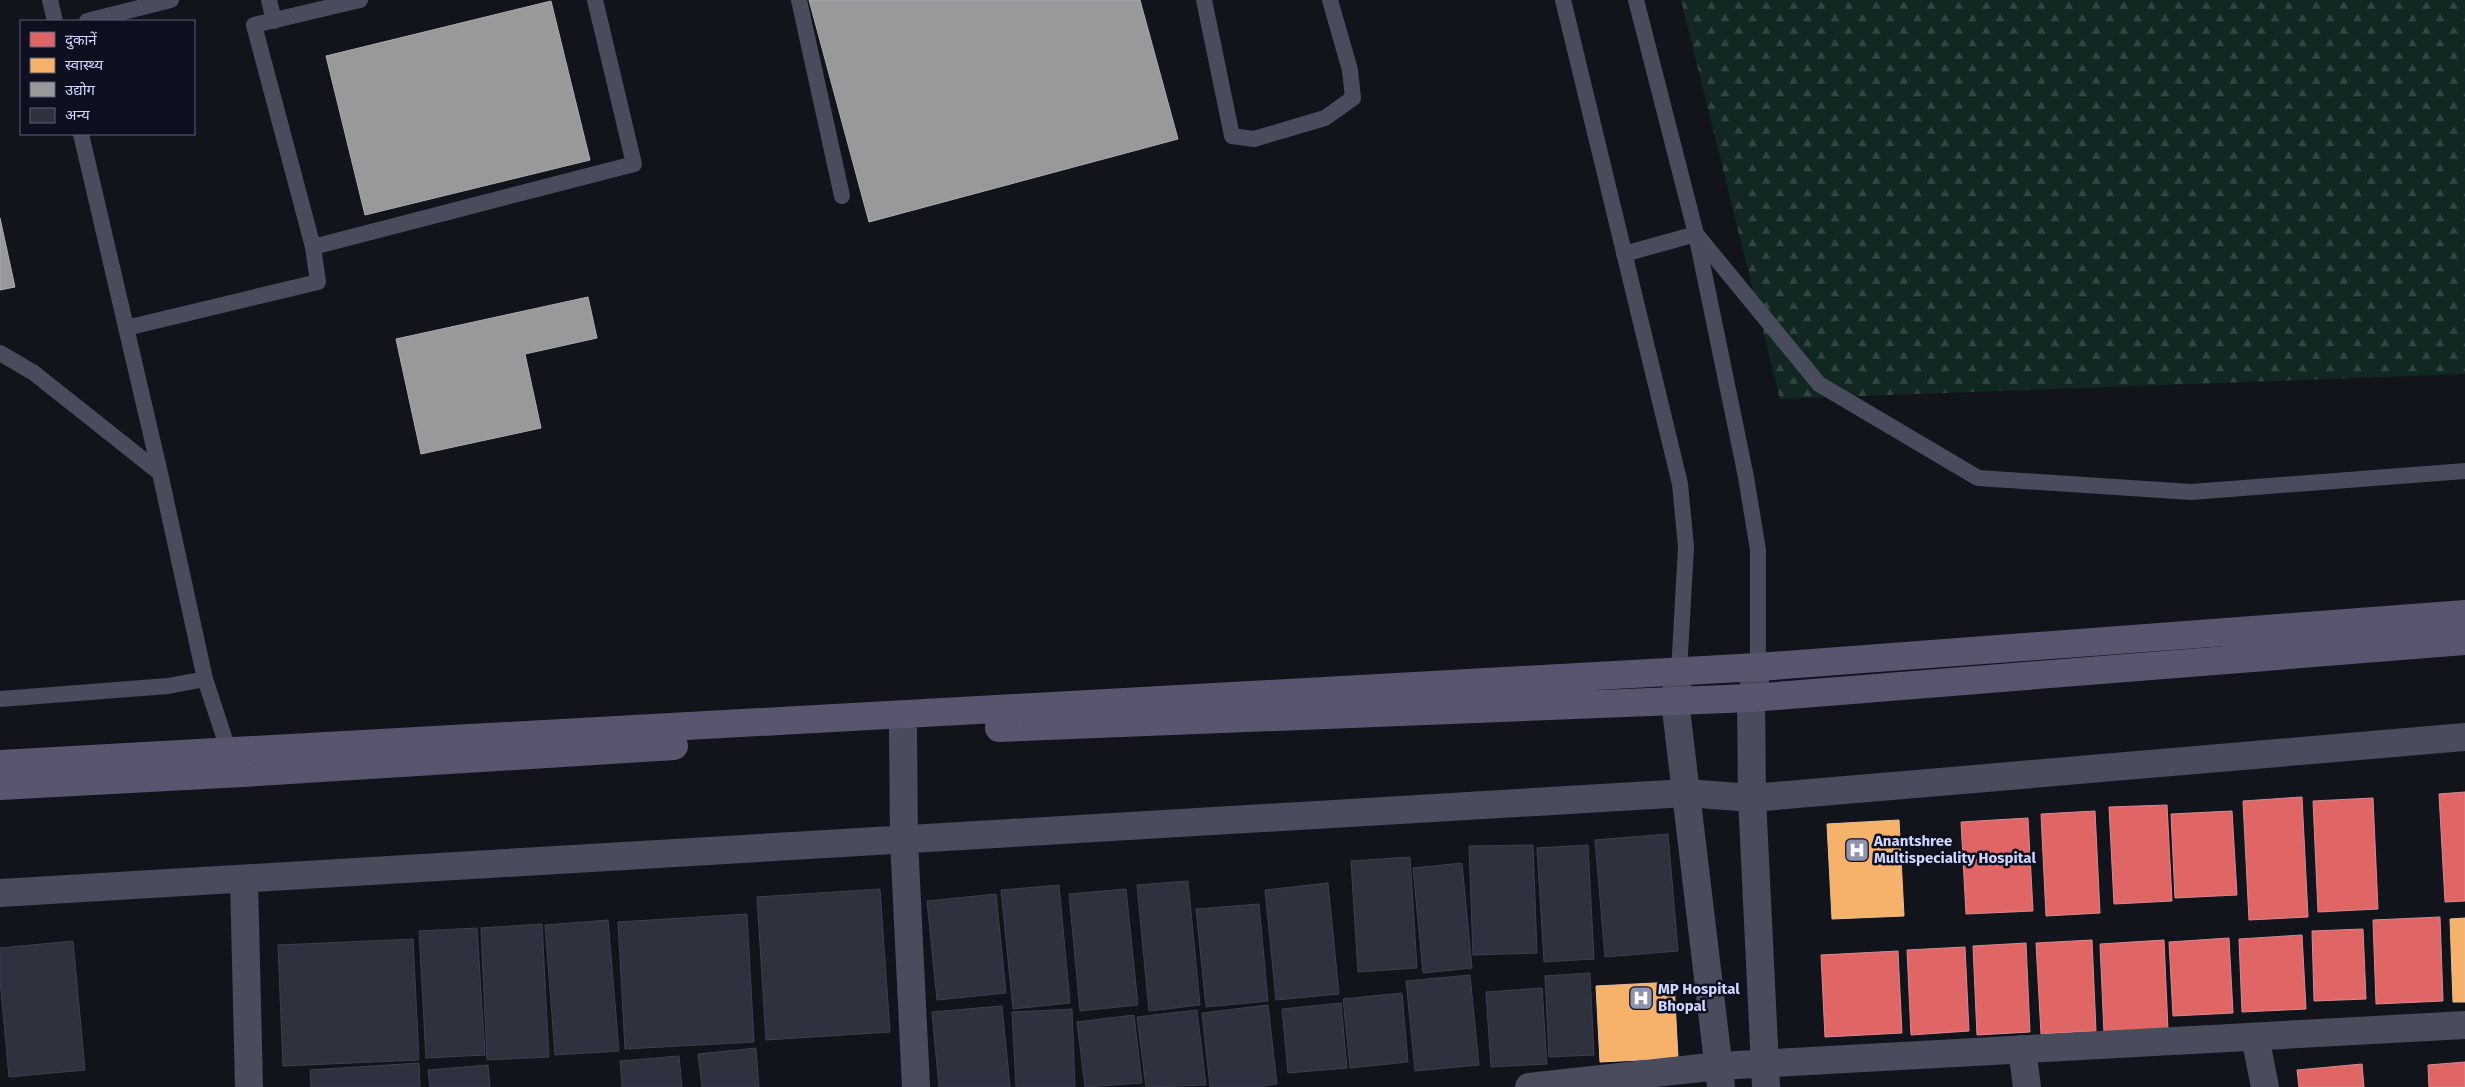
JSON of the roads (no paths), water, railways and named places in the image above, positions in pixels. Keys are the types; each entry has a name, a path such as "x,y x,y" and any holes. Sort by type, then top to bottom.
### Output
{"main road":[{"path":"0,764 1758,667 2465,614"},
{"path":"0,786 242,774 903,731 1751,698 2465,641"}],"street":[{"path":"1758,667 1751,698 1752,798 1765,1075"},
{"path":"1679,671 1675,701 1720,1077"},
{"path":"903,731 904,840 916,1087"},
{"path":"0,893 1686,793 1752,798 2465,737"},
{"path":"244,879 249,1087"},
{"path":"1529,1087 1765,1075 2022,1049 2465,1025"},
{"path":"2255,1037 2264,1087"},
{"path":"2022,1049 2027,1087"}],"lane":[{"path":"50,0 55,20"},
{"path":"91,20 171,0"},
{"path":"269,0 274,21"},
{"path":"126,328 318,282 313,247 254,25 360,0"},
{"path":"313,247 634,164 594,0"},
{"path":"800,0 842,196"},
{"path":"1204,0 1232,136 1254,139 1325,118 1353,98 1350,70 1330,0"},
{"path":"1563,0 1680,484 1686,547 1679,671"},
{"path":"1636,0 1696,234 1746,477 1758,550 1758,667"},
{"path":"81,135 160,473 205,679 229,752"},
{"path":"1624,254 1696,234"},
{"path":"1696,234 1820,384 1978,478 2191,492 2465,471"},
{"path":"0,353 34,373 160,473"},
{"path":"0,699 168,686 205,679"}],"place":[{"name":"Anantshree Multispeciality Hospital","path":"1857,850"},
{"name":"MP Hospital Bhopal","path":"1641,998"}]}
